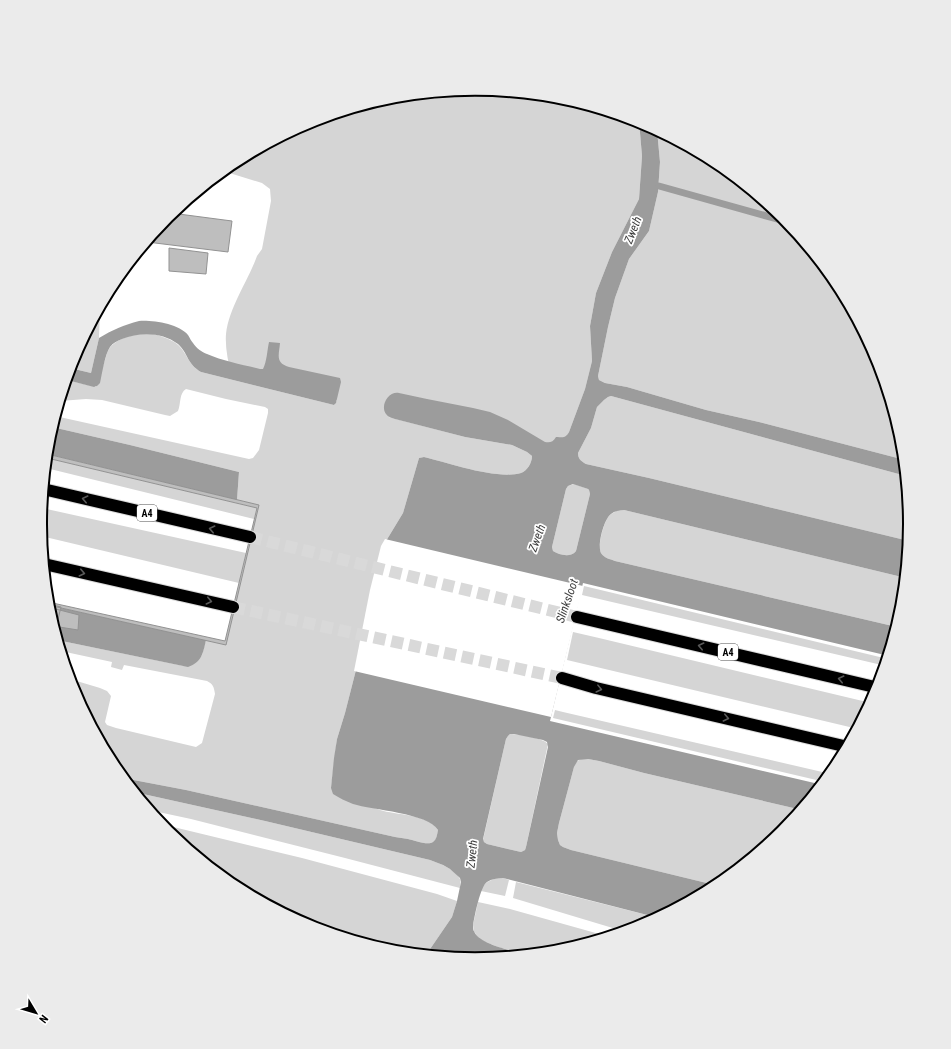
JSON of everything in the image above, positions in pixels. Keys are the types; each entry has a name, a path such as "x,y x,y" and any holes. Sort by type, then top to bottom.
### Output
{"highway":[{"name":"A4","path":"49,490 250,537"},
{"path":"49,565 233,607"},
{"name":"A4","path":"577,617 872,686"},
{"path":"562,678 596,688 843,746"}],"shaded area":[{"path":"476,96 531,100 559,104 586,111 640,129 642,156 639,199 612,252 596,293 590,326 592,361 585,389 567,436 552,448 388,417 465,437 512,445 532,456 527,469 521,473 511,475 486,473 424,457 419,458 403,513 383,546 356,670 337,739 331,788 380,810 420,818 427,821 434,825 438,830 437,837 431,843 395,837 186,790 132,780 104,739 91,714 77,681 107,691 111,696 105,722 107,725 196,747 202,743 215,694 213,686 207,681 124,665 122,670 111,667 112,662 67,652 64,641 184,666 202,655 206,640 226,644 259,505 237,500 239,472 58,428 61,417 249,459 253,458 259,450 268,413 268,409 265,407 186,389 182,393 178,411 170,416 102,400 86,399 66,401 72,381 96,387 109,349 113,345 124,338 138,334 157,335 177,344 193,366 201,372 334,405 337,400 231,374 226,344 228,324 235,304 257,256 262,249 271,201 270,189 262,183 230,173 261,153 312,129 365,111 392,104 420,100"},
{"path":"658,137 690,153 714,168 758,202 798,242 832,286 860,335 881,387 896,441 898,458 759,422 706,410 627,387 605,383 599,380 598,376 615,298 629,259 649,231 658,192 660,162"},
{"path":"100,318 99,338 91,373 77,370"},
{"path":"611,396 901,475 903,496 903,540 586,464 580,460 578,453 591,428 597,407"},
{"path":"52,459 257,508 254,519 51,469"},
{"path":"574,484 588,489 590,494 576,551 571,555 558,554 553,551 552,547 566,489 568,486"},
{"path":"48,509 246,553 239,583 47,538"},
{"path":"618,510 624,510 900,577 896,608 891,626 607,558 602,555 600,545 605,523 612,513"},
{"path":"584,586 882,658 880,665 582,595"},
{"path":"573,632 865,702 853,728 567,660"},
{"path":"555,710 825,773 818,780 553,718"},
{"path":"510,734 536,738 548,744 526,847 525,850 521,852 487,844 483,840 506,739"},
{"path":"588,759 599,761 796,809 758,847 710,884 571,850 560,845 557,833 559,823 574,767 579,760"},
{"path":"143,794 430,860 454,872 460,879 460,888 345,858 158,812"},
{"path":"173,827 302,858 437,894 457,901 452,917 429,950 392,945 338,930 286,909 261,896 237,881 193,847"},
{"path":"498,878 509,880 505,896 481,891 487,882"},
{"path":"516,882 649,916 616,929 513,898"},
{"path":"478,902 510,909 599,934 559,945 513,951 483,941 477,936 473,925"},
{"path":"481,952 484,953 476,953 468,953"}],"water":[{"path":"640,129 658,137 660,162 658,192 649,231 629,259 615,298 598,376 599,380 605,383 627,387 706,410 759,422 898,458 901,475 611,396 597,407 591,428 578,453 581,461 586,464 903,540 903,553 900,577 624,510 613,513 606,521 600,544 602,555 615,561 891,626 889,635 883,655 583,583 550,721 816,783 796,809 599,761 588,759 578,760 574,767 559,823 557,833 560,845 571,850 710,884 690,896 649,916 503,878 495,879 487,882 482,889 473,925 474,931 477,936 490,944 514,951 480,953 429,950 452,917 457,901 461,882 460,878 450,869 430,860 143,794 132,780 186,790 395,837 428,843 434,841 438,830 432,824 412,816 353,804 333,794 331,788 337,739 356,670 383,546 403,513 419,458 424,457 486,473 511,475 521,473 527,469 532,456 512,445 465,437 389,417 384,411 385,403 391,394 399,393 490,412 508,420 545,442 551,442 556,437 566,436 569,432 585,389 592,361 590,326 596,293 612,252 639,199 642,156","holes":["573,484 588,489 590,494 576,551 571,555 558,554 553,551 552,547 566,489 568,486","510,734 543,740 547,742 548,747 526,847 525,850 521,852 487,844 483,839 506,739"]},
{"path":"139,321 151,321 172,325 184,331 196,347 205,353 227,361 260,369 263,369 264,366 269,342 280,343 279,358 285,365 340,378 341,382 336,403 334,405 201,372 193,366 178,344 165,337 151,334 136,335 112,344 107,354 100,383 97,386 94,387 72,381 77,370 91,373 99,338 128,324"},
{"path":"58,428 239,472 237,500 53,455"},
{"path":"55,607 206,640 199,660 188,667 64,641"}],"pier":[{"path":"385,539 583,586 551,717 354,671 370,590 381,546"}],"building":[{"path":"181,214 232,221 228,252 152,243"},
{"path":"169,248 208,253 206,274 169,271"},
{"path":"53,455 259,505 226,645 55,607 54,603 225,641 257,508 52,459"},
{"path":"55,606 61,607 58,619 55,608"},
{"path":"55,609 79,615 78,630 60,627"}],"waterway":[{"path":"659,186 774,218"}],"tunnel":[{"path":"250,537 577,617"},
{"path":"233,607 562,678"}],"water label":[{"name":"Zweth","path":"633,230"},
{"name":"Zweth","path":"537,538"},
{"name":"Slinksloot","path":"567,601"},
{"name":"Zweth","path":"472,854"}]}
